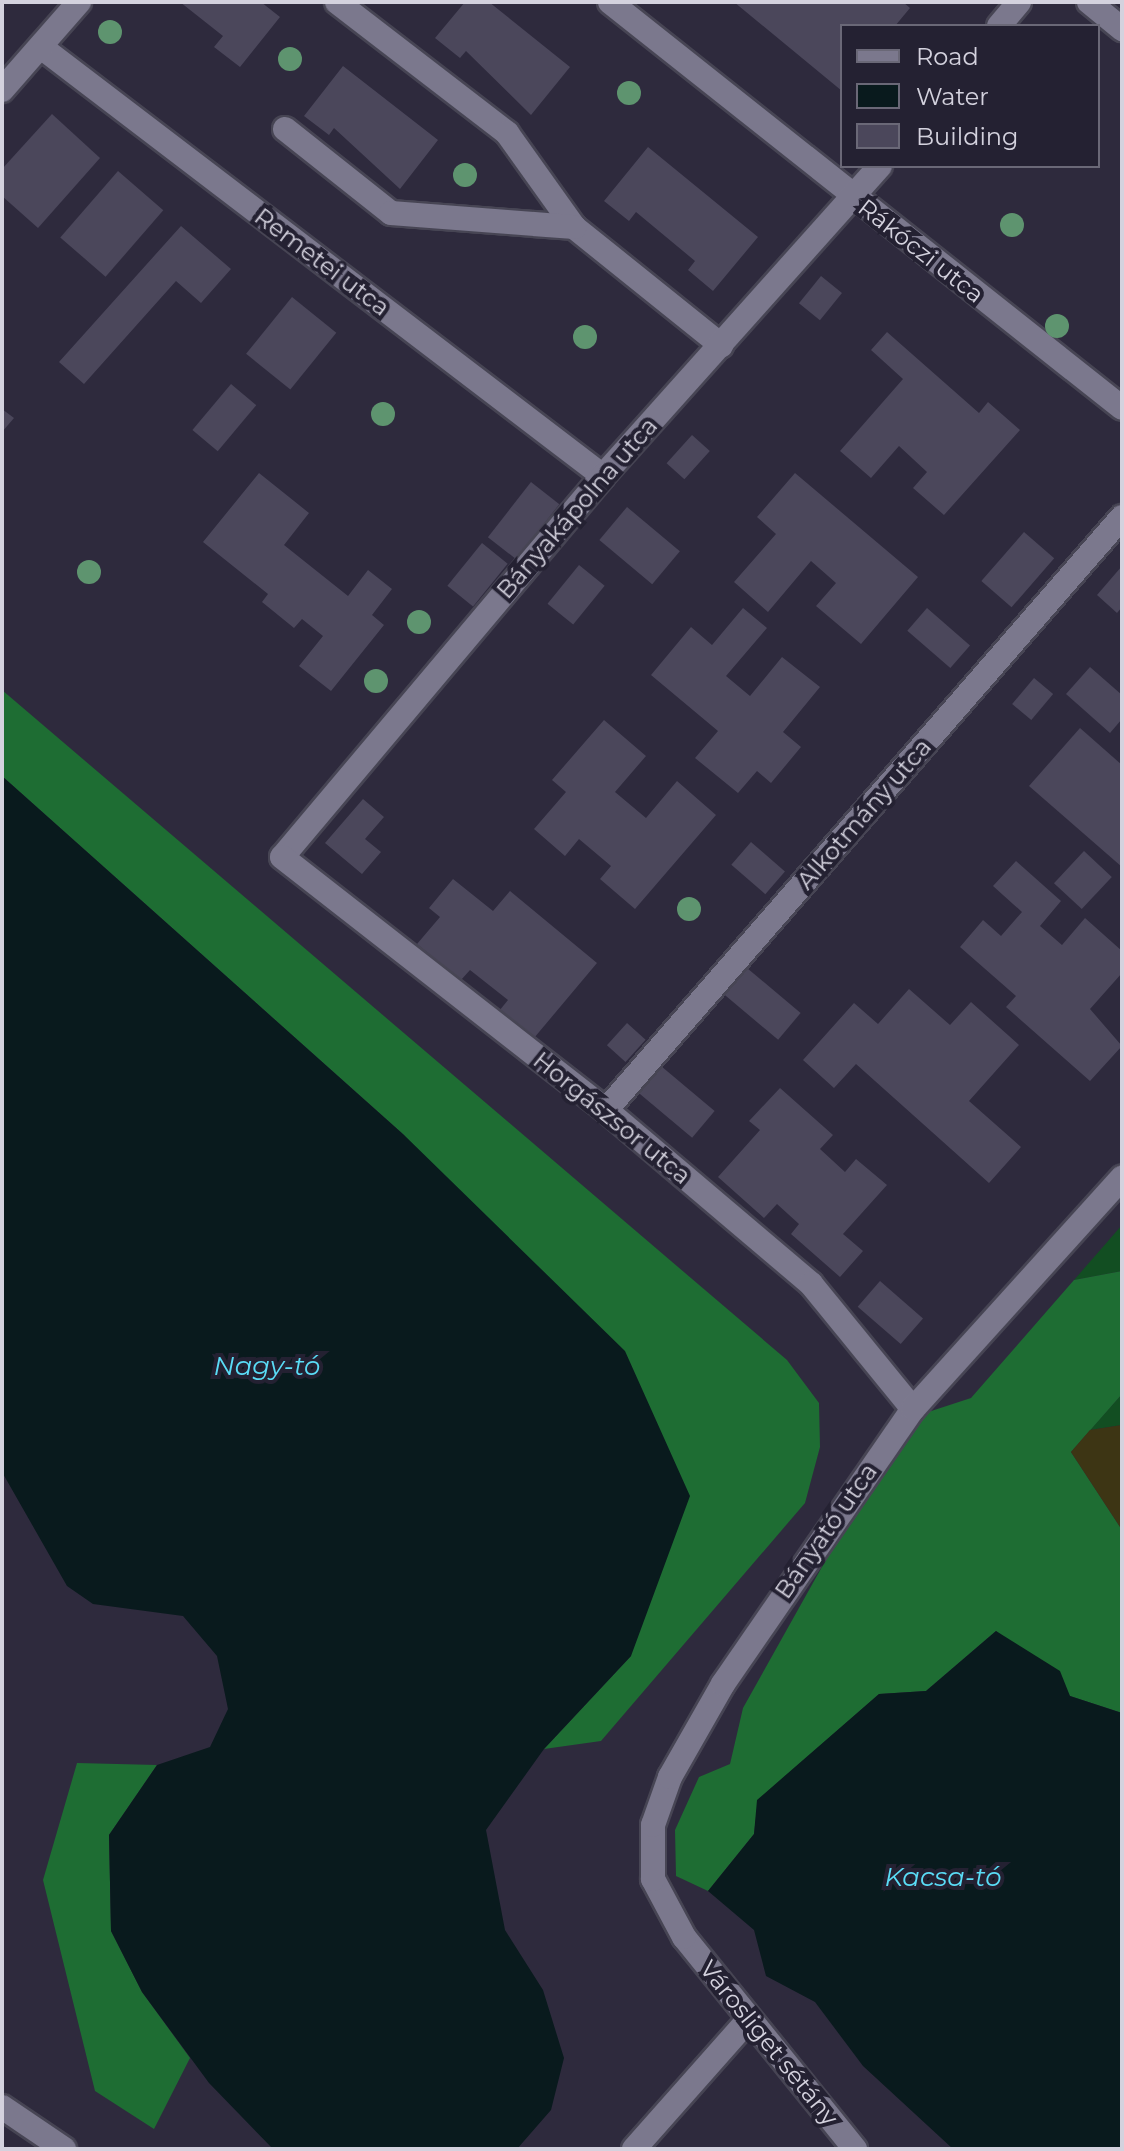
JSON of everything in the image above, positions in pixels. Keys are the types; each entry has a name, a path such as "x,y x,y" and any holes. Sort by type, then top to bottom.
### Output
{"street":[{"path":"2,90 79,2"},
{"path":"337,2 507,133 574,227 721,345"},
{"name":"Rákóczi utca","path":"610,2 853,198 1122,408"},
{"path":"1001,24 1019,2"},
{"path":"1089,2 1122,29"},
{"name":"Remetei utca","path":"41,47 603,476"},
{"path":"285,129 391,213 574,227"},
{"name":"Bányakápolna utca","path":"282,857 603,476 878,168"},
{"name":"Alkotmány utca","path":"606,1110 1122,517"},
{"name":"Horgászsor utca","path":"282,857 606,1110 811,1284 913,1409"},
{"name":"Bányató utca","path":"684,1937 653,1879 653,1825 670,1777 775,1603 913,1409 1122,1178"},
{"name":"Városliget sétány","path":"684,1937 855,2149"},
{"path":"634,2149 749,2019"},
{"path":"2,2107 64,2149"}],"green space":[{"path":"2,690 787,1360 819,1403 820,1447 805,1503 601,1741 544,1749 631,1656 404,1135 2,776"},
{"path":"1122,1225 1122,1271 1074,1280"},
{"path":"1122,1271 1122,1394 1071,1452 1122,1530 1122,1713 1070,1696 996,1631 926,1691 879,1694 758,1800 754,1834 708,1891 676,1876 675,1830 699,1777 730,1764 743,1708 851,1515 919,1415 971,1398 1074,1280"},
{"path":"1122,1394 1122,1425 1090,1430"},
{"path":"77,1763 157,1765 109,1835 111,1931 142,1992 190,2058 154,2129 95,2091 43,1880"}],"sand":[{"path":"1122,1425 1122,1530 1071,1452 1090,1430"}],"water":[{"name":"Nagy-tó","path":"2,776 404,1135 625,1351 690,1496 631,1656 544,1749 486,1830 505,1930 543,1990 564,2058 551,2110 517,2149 273,2149 209,2083 142,1992 111,1931 109,1835 157,1765 210,1747 228,1709 217,1656 183,1616 93,1604 67,1586 2,1472"},
{"name":"Kacsa-tó","path":"996,1631 1060,1671 1070,1696 1122,1713 1122,2149 953,2149 863,2066 815,2002 766,1976 754,1930 708,1891 754,1834 757,1800 879,1694 926,1691"}],"building":[{"path":"180,2 261,2 280,17 240,67 214,47 223,36"},
{"path":"465,2 489,2 570,67 531,115 466,51 460,58 435,38"},
{"path":"734,2 903,2 910,8 897,24 840,24 840,89"},
{"path":"343,66 438,140 400,189 334,128 329,135 304,116"},
{"path":"52,114 100,158 38,228 2,196 2,169"},
{"path":"648,147 758,237 713,291 688,270 695,261 636,212 629,221 604,201"},
{"path":"118,171 163,210 106,277 60,237"},
{"path":"181,226 231,269 201,303 176,281 84,384 59,362"},
{"path":"821,276 842,293 820,320 799,303"},
{"path":"292,297 336,333 290,390 246,354"},
{"path":"887,332 979,413 988,402 1020,430 944,515 913,488 927,472 899,446 871,478 840,451 903,379 871,350"},
{"path":"231,384 256,405 218,451 192,430"},
{"path":"2,409 14,418 2,432"},
{"path":"692,435 710,451 684,479 667,463"},
{"path":"259,473 309,513 284,545 348,596 368,570 392,589 372,615 384,625 331,691 299,666 323,636 302,619 294,628 262,602 268,594 203,542"},
{"path":"795,473 918,577 861,644 816,606 836,583 811,561 768,612 734,582 776,534 757,517"},
{"path":"531,482 559,504 516,559 488,537"},
{"path":"627,507 680,551 652,584 599,540"},
{"path":"1024,532 1054,558 1012,607 981,581"},
{"path":"482,543 508,564 473,607 447,586"},
{"path":"579,565 605,586 573,625 548,604"},
{"path":"1122,566 1122,607 1117,613 1097,595"},
{"path":"743,608 767,628 726,676 750,696 782,657 820,687 783,732 801,747 771,783 757,771 738,793 695,758 718,731 651,675 691,627 712,645"},
{"path":"927,608 970,645 950,668 907,631"},
{"path":"1090,667 1122,695 1122,719 1110,733 1066,694"},
{"path":"1034,678 1053,694 1031,720 1012,704"},
{"path":"604,720 646,756 615,792 646,818 677,781 716,815 635,909 600,879 611,866 579,839 565,856 534,829 566,792 552,780"},
{"path":"1080,728 1122,765 1122,867 1029,786"},
{"path":"363,799 384,817 365,839 381,852 362,874 325,843"},
{"path":"751,842 785,872 765,894 731,865"},
{"path":"1084,851 1112,877 1082,909 1054,883"},
{"path":"1016,861 1061,901 1040,926 1062,945 1085,918 1122,951 1122,973 1090,1009 1122,1046 1090,1081 1006,1007 1016,996 960,947 983,920 1001,936 1022,912 993,886"},
{"path":"453,879 493,911 510,891 597,963 529,1044 495,1016 508,1000 470,970 461,980 417,944 440,917 429,908"},
{"path":"747,968 801,1013 778,1040 725,995"},
{"path":"909,989 950,1025 971,1002 1019,1045 969,1101 1021,1147 989,1183 856,1064 834,1088 803,1060 854,1003 878,1024"},
{"path":"627,1023 646,1040 626,1062 607,1045"},
{"path":"661,1066 715,1111 692,1138 639,1093"},
{"path":"780,1088 833,1135 820,1149 845,1172 856,1159 887,1185 843,1234 863,1251 840,1277 791,1234 799,1224 777,1204 764,1218 718,1177 760,1130 749,1121"},
{"path":"880,1281 923,1318 901,1344 858,1307"}]}
